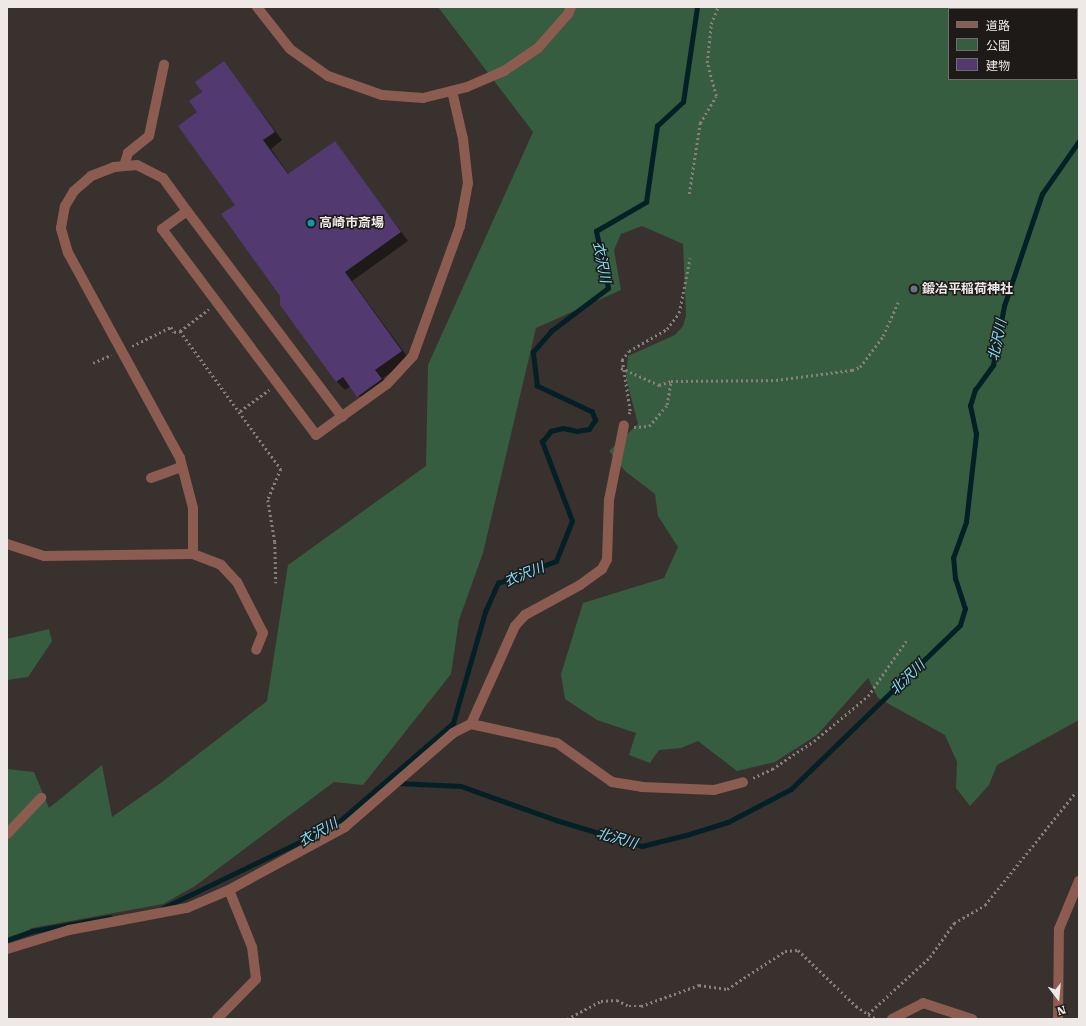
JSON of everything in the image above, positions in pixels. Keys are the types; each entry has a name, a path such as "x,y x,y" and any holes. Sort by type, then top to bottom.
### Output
{"street":[{"path":"258,7 290,49 328,76 382,95 423,98 452,91 504,71 538,48 568,14 571,7"},
{"path":"124,166 128,153 149,136 164,65"},
{"path":"188,211 162,229 316,435 387,384 412,356 460,226 468,183 463,138 452,91"},
{"path":"193,554 193,508 182,467 122,351 68,253 61,228 65,206 74,191 91,176 114,167 137,165 163,178 342,417"},
{"path":"471,724 515,626 525,615 580,585 602,569 607,559 609,500 624,427"},
{"path":"151,478 182,467"},
{"path":"7,544 44,556 193,554 221,565 238,582 263,633 256,650"},
{"path":"7,949 69,930 187,908 229,890 345,828 453,733 471,724 556,743 612,782 642,787 714,790 743,782"},
{"path":"7,834 41,798"},
{"path":"1058,1019 1059,929 1079,881"},
{"path":"217,1019 256,979 252,947 229,890"},
{"path":"892,1019 923,1003 972,1019"}],"path":[{"path":"689,194 700,123 716,96 707,63 711,24 718,7"},
{"path":"671,381 667,405 649,426 624,427 630,411 621,368 622,360 629,351 667,329 679,313 690,258"},
{"path":"621,368 659,385 671,381 776,380 852,370 860,367 883,336 898,302"},
{"path":"93,363 122,351 171,327 174,332 180,331 217,303"},
{"path":"180,331 281,469 268,500 275,542 276,583"},
{"path":"743,782 772,769 814,741 868,696 906,641"},
{"path":"868,1014 930,957 954,923 984,905 1075,793"},
{"path":"567,1019 601,1001 617,1000 629,1006 641,1006 699,985 727,989 785,951 798,950 856,1006 876,1019"}],"green space":[{"path":"438,7 1079,7 1079,720 997,765 989,785 970,806 956,788 957,762 945,735 878,698 868,678 817,735 775,762 737,771 698,741 681,748 659,750 650,763 629,755 636,733 597,720 565,699 561,674 583,603 664,578 678,547 658,516 655,494 625,471 609,451 638,424 626,378 628,356 675,335 683,326 686,316 683,244 642,226 621,234 614,250 621,290 536,328 483,553 459,620 451,674 363,785 334,782 195,886 163,904 32,928 7,942 7,769 34,772 49,808 102,765 112,817 162,782 267,701 288,565 426,466 428,365 533,132"},
{"path":"49,629 52,641 28,677 7,680 7,639"}],"building":[{"name":"高崎市斎場","path":"224,61 275,132 263,140 288,174 335,141 401,232 345,272 402,351 375,370 382,379 357,397 343,377 336,382 280,305 280,296 221,214 235,205 178,126 197,112 189,101 202,92 195,82"}],"waterway":[{"name":"衣沢川","path":"163,908 335,825 453,723 485,612 498,583 556,561 572,521 542,442 551,431 563,428 577,431 589,429 595,420 592,412 537,386 533,352 551,331 608,288 596,231 646,202 657,126 683,102 697,7"},
{"name":"北沢川","path":"397,783 461,786 556,820 642,846 686,835 728,822 791,789 960,625 965,609 955,579 953,558 966,522 976,434 970,406 975,390 993,365 1004,306 1042,194 1079,141"},
{"name":"衣沢川","path":"7,940 33,931 110,917"}],"place":[{"name":"高崎市斎場","path":"311,223"},
{"name":"鍛冶平稲荷神社","path":"914,289"}]}
